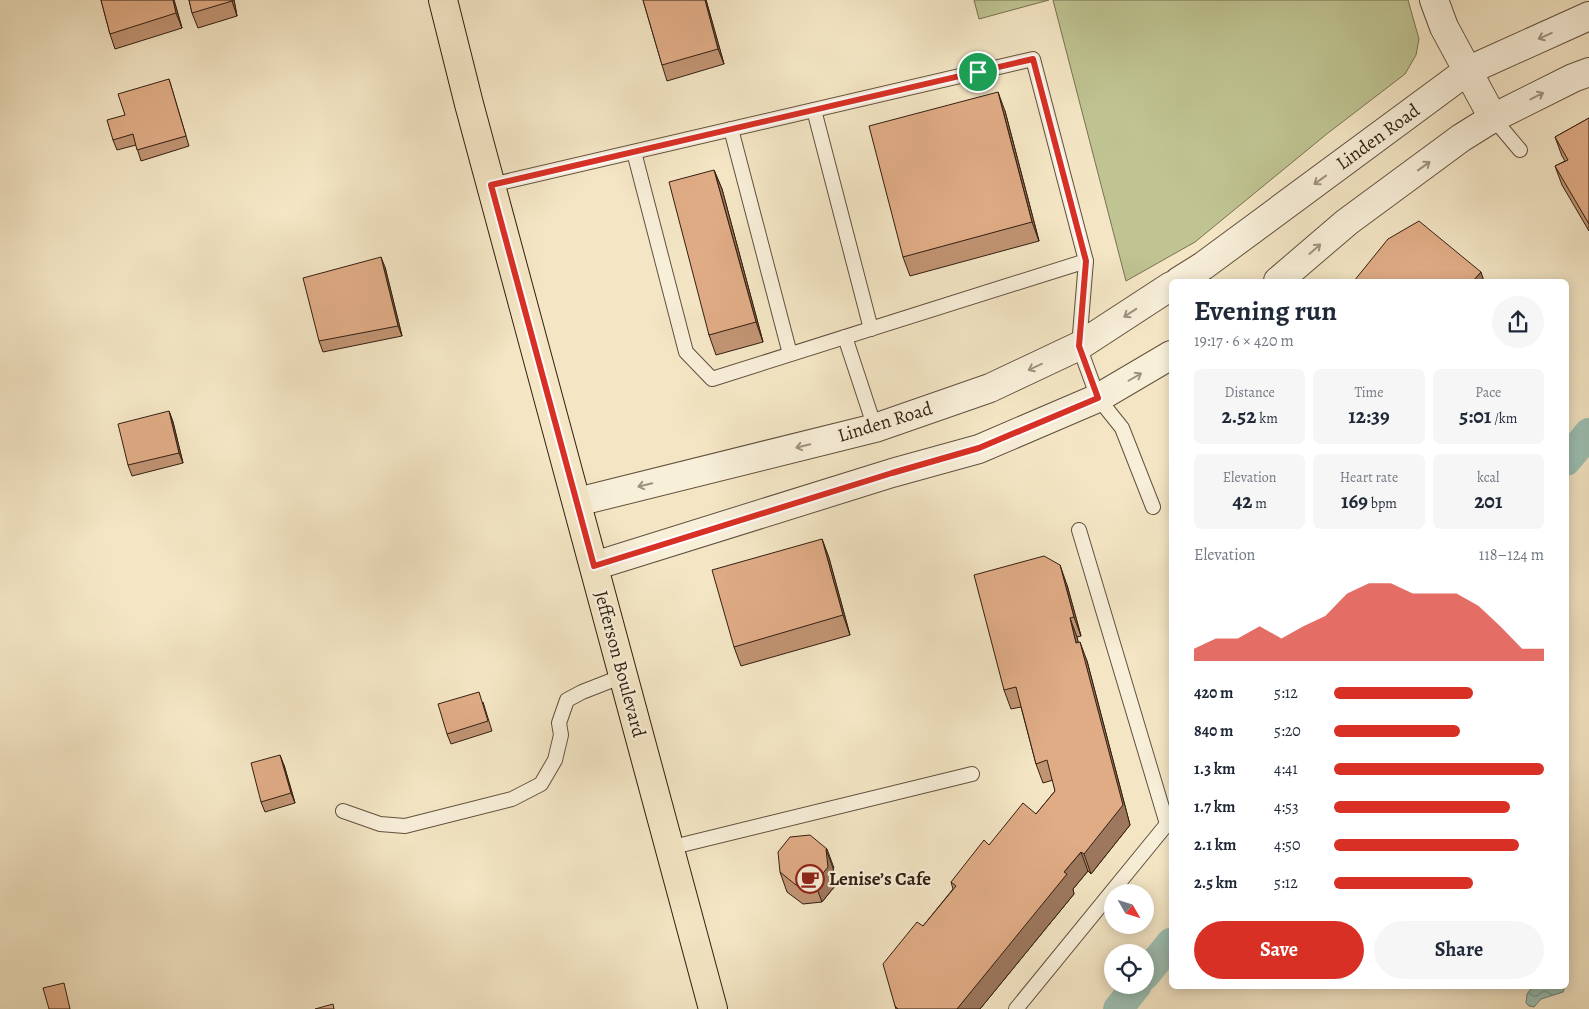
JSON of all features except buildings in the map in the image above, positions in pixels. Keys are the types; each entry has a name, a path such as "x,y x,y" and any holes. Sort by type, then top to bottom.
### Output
{"main road":[{"name":"Jefferson Boulevard","path":"443,0 713,1009"}],"street":[{"path":"1434,0 1444,27 1493,118"},
{"name":"Linden Road","path":"1182,279 1230,246 1467,71 1589,16"},
{"path":"1280,279 1347,222 1461,138 1493,118 1573,78 1589,72"},
{"name":"Linden Road","path":"577,502 875,428 990,388 1079,346 1169,287"},
{"path":"594,566 892,473 979,448 1098,398 1169,356"}],"lane":[{"path":"491,185 1033,59 1086,261 1079,346 1098,398 1122,428 1153,507"},
{"path":"814,110 871,329"},
{"path":"1493,118 1520,150"},
{"path":"731,129 790,354"},
{"path":"634,152 686,352 712,379 1086,261"},
{"path":"845,337 875,428"},
{"path":"1016,1009 1166,824 1079,530"},
{"path":"343,811 380,824 405,826 512,799 541,784 555,760 561,735 559,723 567,700 623,676"},
{"path":"669,848 972,774"}],"green space":[{"path":"974,0 1049,0 979,19"},
{"path":"1053,0 1408,0 1419,39 1416,55 1405,74 1328,133 1195,242 1126,281"}],"water":[{"path":"1531,989 1564,989 1563,992 1541,999 1534,1007 1526,1003 1527,994"}],"waterway":[{"path":"1569,457 1589,433"},
{"path":"1154,964 1169,945"},
{"path":"1118,1009 1130,994"}],"place":[{"name":"Lenise’s Cafe","path":"810,879"}],"route":[{"path":"1033,59 1086,261 1079,346 1098,398 979,448 892,473 594,566 491,185 978,72 1033,59"}]}
